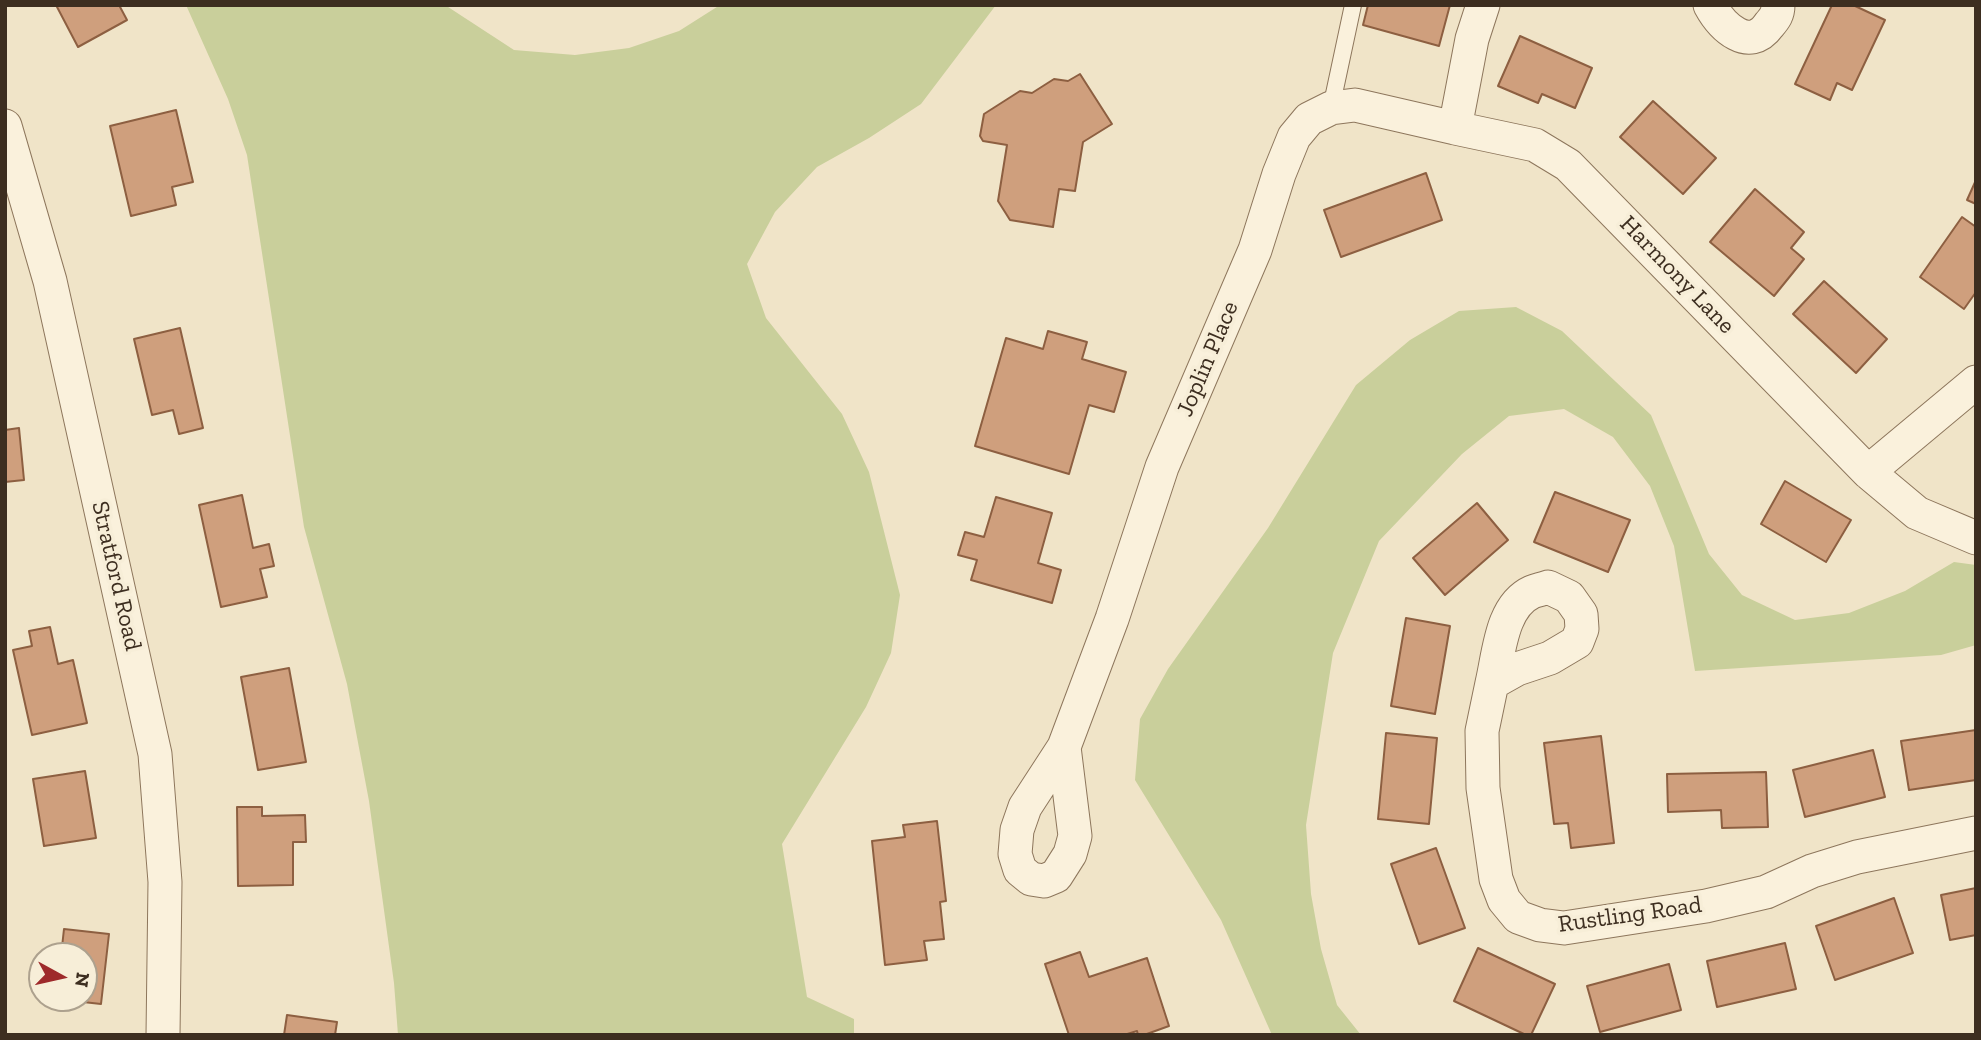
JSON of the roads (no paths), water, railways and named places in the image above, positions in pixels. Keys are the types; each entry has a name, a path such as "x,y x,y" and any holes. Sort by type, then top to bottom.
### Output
{"street":[{"path":"1331,108 1355,105 1455,128 1472,39 1483,5"},
{"path":"1710,5 1718,20 1731,32 1748,37 1764,32 1778,14 1778,5"},
{"name":"Joplin Place","path":"1064,747 1112,619 1162,467 1255,250 1279,174 1294,137 1309,119 1331,108"},
{"name":"Stratford Road","path":"5,126 50,281 155,754 165,882 163,1035"},
{"name":"Harmony Lane","path":"1455,128 1535,145 1568,165 1868,471 1917,513 1976,538"},
{"path":"1868,471 1976,382"},
{"name":"Rustling Road","path":"1492,683 1482,731 1483,788 1496,879 1504,900 1518,917 1540,925 1564,928 1706,906 1766,892 1812,871 1857,857 1976,833"}],"lane":[{"path":"1331,108 1353,5"}]}
